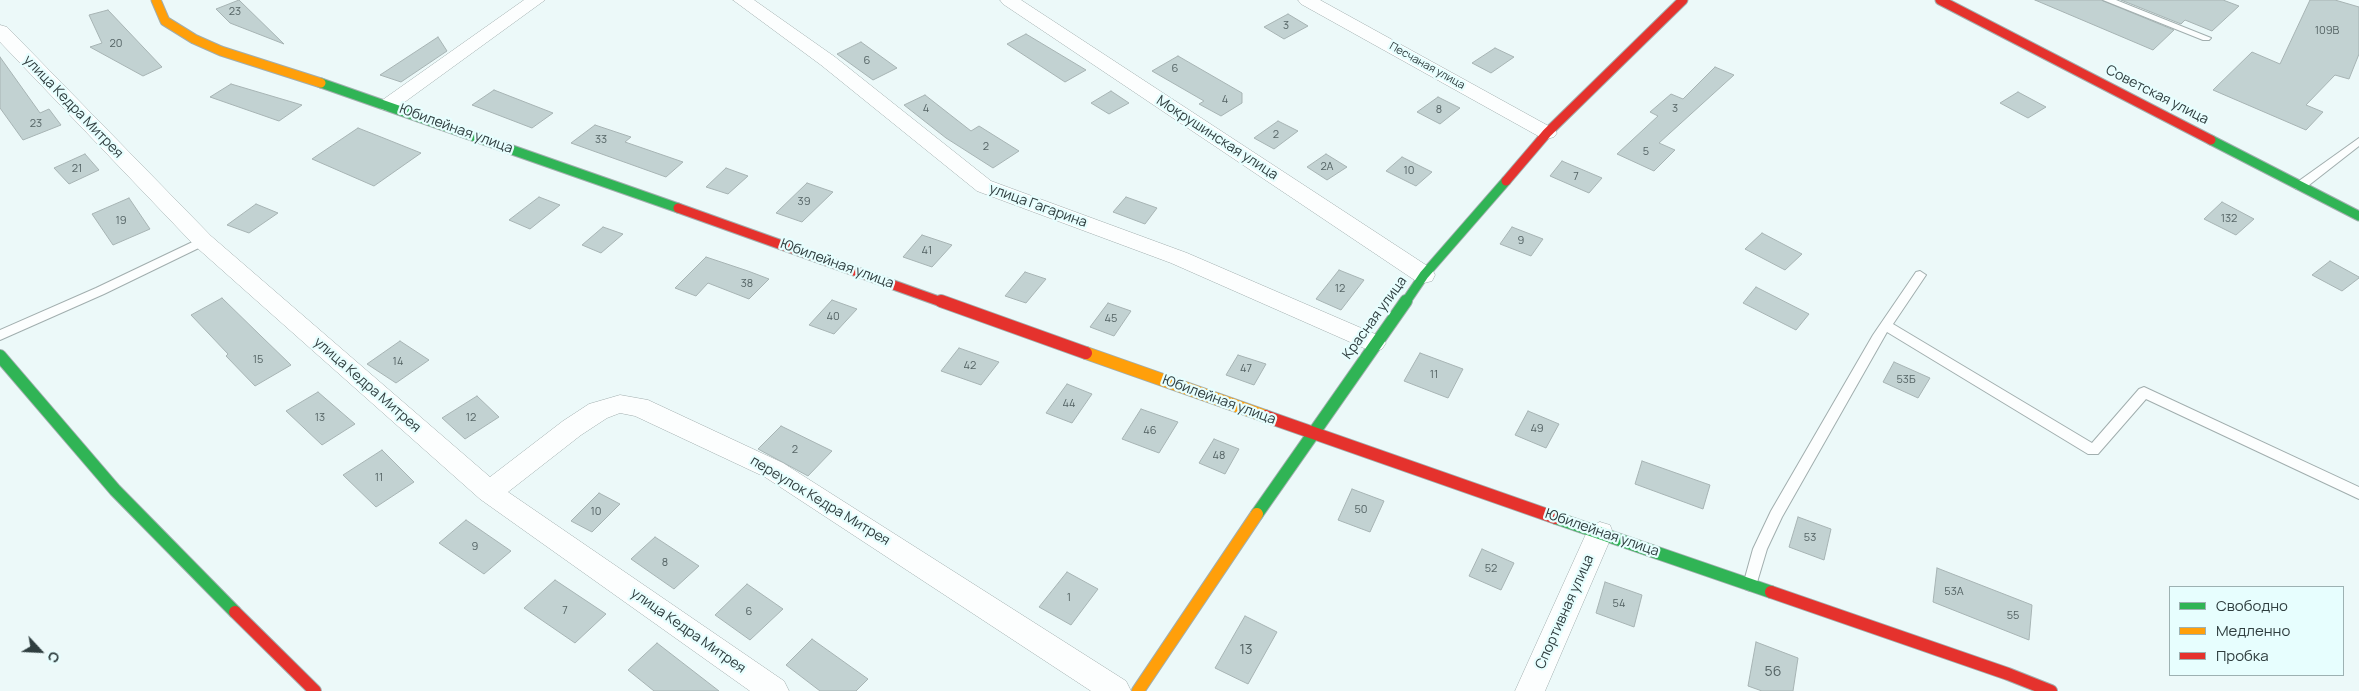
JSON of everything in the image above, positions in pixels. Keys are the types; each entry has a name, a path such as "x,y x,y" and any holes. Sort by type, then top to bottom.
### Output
{"main road":[{"name":"Юбилейная улица","path":"156,0 165,22 194,39 221,51 388,105 1312,433 2051,691"},
{"name":"Красная улица","path":"1138,691 1312,433 1424,275 1547,133 1683,0"},
{"name":"Советская улица","path":"1940,0 2359,216"},
{"path":"0,356 115,490 315,691"}],"street":[{"name":"Юбилейная улица","path":"388,105 536,0"},
{"name":"улица Гагарина","path":"742,0 828,61 984,186 1179,258 1374,343"},
{"name":"Мокрушинская улица","path":"1009,0 1424,275"},
{"name":"Песчаная улица","path":"1307,0 1547,133"},
{"name":"улица Кедра Митрея","path":"0,31 203,241 489,492 774,691"},
{"name":"переулок Кедра Митрея","path":"489,492 572,428 598,411 620,404 639,407 677,422 774,470 1116,691"},
{"name":"Спортивная улица","path":"1530,691 1600,532"}],"lane":[{"path":"2108,0 2206,38"},
{"path":"2300,186 2359,141"},
{"path":"0,335 100,291 203,241"},
{"path":"1750,585 1760,549 1776,515 1885,325 1920,275"},
{"path":"1885,325 2093,450 2144,392 2359,493"}],"building":[{"path":"239,0 284,44 230,23 216,9"},
{"path":"2035,0 2101,0 2174,30 2153,50"},
{"path":"2121,0 2223,0 2239,6 2212,31 2185,20 2181,24"},
{"path":"2310,0 2335,0 2359,7 2359,54 2349,79 2335,75 2306,105 2323,112 2306,130 2213,90 2252,52 2280,64"},
{"path":"108,10 162,67 143,76 90,47 102,43 89,15"},
{"path":"1288,14 1308,26 1284,39 1264,27"},
{"path":"1026,34 1086,70 1065,82 1007,44"},
{"path":"438,37 447,51 401,82 380,75"},
{"path":"861,42 897,68 873,80 837,54"},
{"path":"1495,48 1514,57 1491,73 1472,63"},
{"path":"1178,56 1242,93 1242,103 1221,116 1199,104 1204,101 1152,71"},
{"path":"0,57 40,113 49,109 61,125 23,140 0,108"},
{"path":"1715,67 1734,75 1659,143 1675,150 1654,171 1617,154 1658,116 1650,112 1671,94 1683,99"},
{"path":"231,84 302,105 279,121 210,97"},
{"path":"494,90 553,113 532,128 472,105"},
{"path":"1111,91 1129,103 1109,114 1091,103"},
{"path":"2018,92 2046,107 2028,118 2000,103"},
{"path":"925,95 971,131 979,126 1019,151 993,168 946,138 904,105"},
{"path":"1438,97 1460,108 1440,124 1417,112"},
{"path":"1278,121 1298,131 1274,149 1254,138"},
{"path":"595,125 631,137 625,142 683,162 666,177 571,143"},
{"path":"358,128 421,153 374,186 312,159"},
{"path":"85,154 99,170 69,184 54,168"},
{"path":"1326,154 1347,167 1327,180 1307,167"},
{"path":"1402,157 1432,172 1416,186 1386,171"},
{"path":"1562,161 1602,178 1589,193 1550,176"},
{"path":"726,168 748,176 728,194 706,187"},
{"path":"807,183 833,192 802,222 776,213"},
{"path":"539,197 560,205 530,229 509,220"},
{"path":"1126,197 1157,208 1145,224 1113,212"},
{"path":"129,198 150,229 113,245 92,214"},
{"path":"2222,202 2254,219 2236,235 2204,219"},
{"path":"256,204 278,213 249,233 227,225"},
{"path":"603,227 623,234 601,253 582,245"},
{"path":"1512,227 1543,239 1531,256 1500,244"},
{"path":"1762,233 1802,254 1785,270 1745,249"},
{"path":"922,235 952,245 932,267 903,257"},
{"path":"706,257 769,279 749,299 708,283 696,296 675,288"},
{"path":"2330,261 2359,278 2342,291 2312,275"},
{"path":"1339,270 1364,280 1341,310 1316,299"},
{"path":"1025,272 1046,279 1026,303 1005,296"},
{"path":"1756,287 1809,314 1796,330 1743,303"},
{"path":"222,298 291,365 255,386 191,315"},
{"path":"832,300 857,309 834,334 809,325"},
{"path":"1108,303 1131,311 1114,336 1090,327"},
{"path":"400,341 429,360 396,383 367,364"},
{"path":"959,348 999,362 981,385 941,371"},
{"path":"1420,353 1463,369 1448,398 1404,381"},
{"path":"1238,355 1266,364 1254,385 1226,375"},
{"path":"1894,362 1930,378 1918,398 1883,382"},
{"path":"1067,384 1092,394 1072,423 1046,413"},
{"path":"318,392 355,424 322,445 286,411"},
{"path":"477,396 499,417 465,439 442,418"},
{"path":"1141,409 1178,422 1159,453 1122,439"},
{"path":"1528,411 1559,424 1546,448 1515,435"},
{"path":"781,426 832,451 808,476 758,449"},
{"path":"1214,439 1239,449 1225,474 1199,463"},
{"path":"382,450 414,482 376,507 343,475"},
{"path":"1642,461 1710,485 1703,509 1635,484"},
{"path":"1352,489 1384,501 1370,532 1338,520"},
{"path":"599,493 620,504 592,532 571,521"},
{"path":"1798,517 1831,529 1824,560 1789,547"},
{"path":"466,520 511,551 484,574 439,543"},
{"path":"655,537 699,566 674,589 631,559"},
{"path":"1482,549 1514,563 1501,590 1469,576"},
{"path":"1937,568 2032,605 2029,640 1933,602"},
{"path":"1067,572 1098,589 1071,625 1039,607"},
{"path":"555,580 606,614 575,643 524,608"},
{"path":"1605,582 1642,595 1634,627 1596,613"},
{"path":"747,584 783,609 750,640 715,615"},
{"path":"1245,616 1277,632 1248,684 1215,668"},
{"path":"812,639 868,679 856,691 820,691 786,665"},
{"path":"1756,642 1798,658 1793,691 1762,691 1748,686"},
{"path":"657,643 719,691 654,691 628,670"}],"traffic: fast":[{"path":"321,83 678,208"},
{"path":"2211,140 2359,216"},
{"path":"1257,514 1424,275 1506,181"},
{"path":"0,356 115,490 235,612"},
{"path":"1556,518 1771,592"}],"traffic: slow":[{"path":"156,0 165,21 194,39 221,51 321,83"},
{"path":"1086,353 1265,416"},
{"path":"1138,691 1257,514"}],"traffic: jam":[{"path":"1506,181 1547,133 1683,0"},
{"path":"1940,0 2211,140"},
{"path":"678,208 1086,353"},
{"path":"1265,416 1556,518"},
{"path":"1771,592 2008,674 2051,691"},
{"path":"235,612 315,691"}]}
